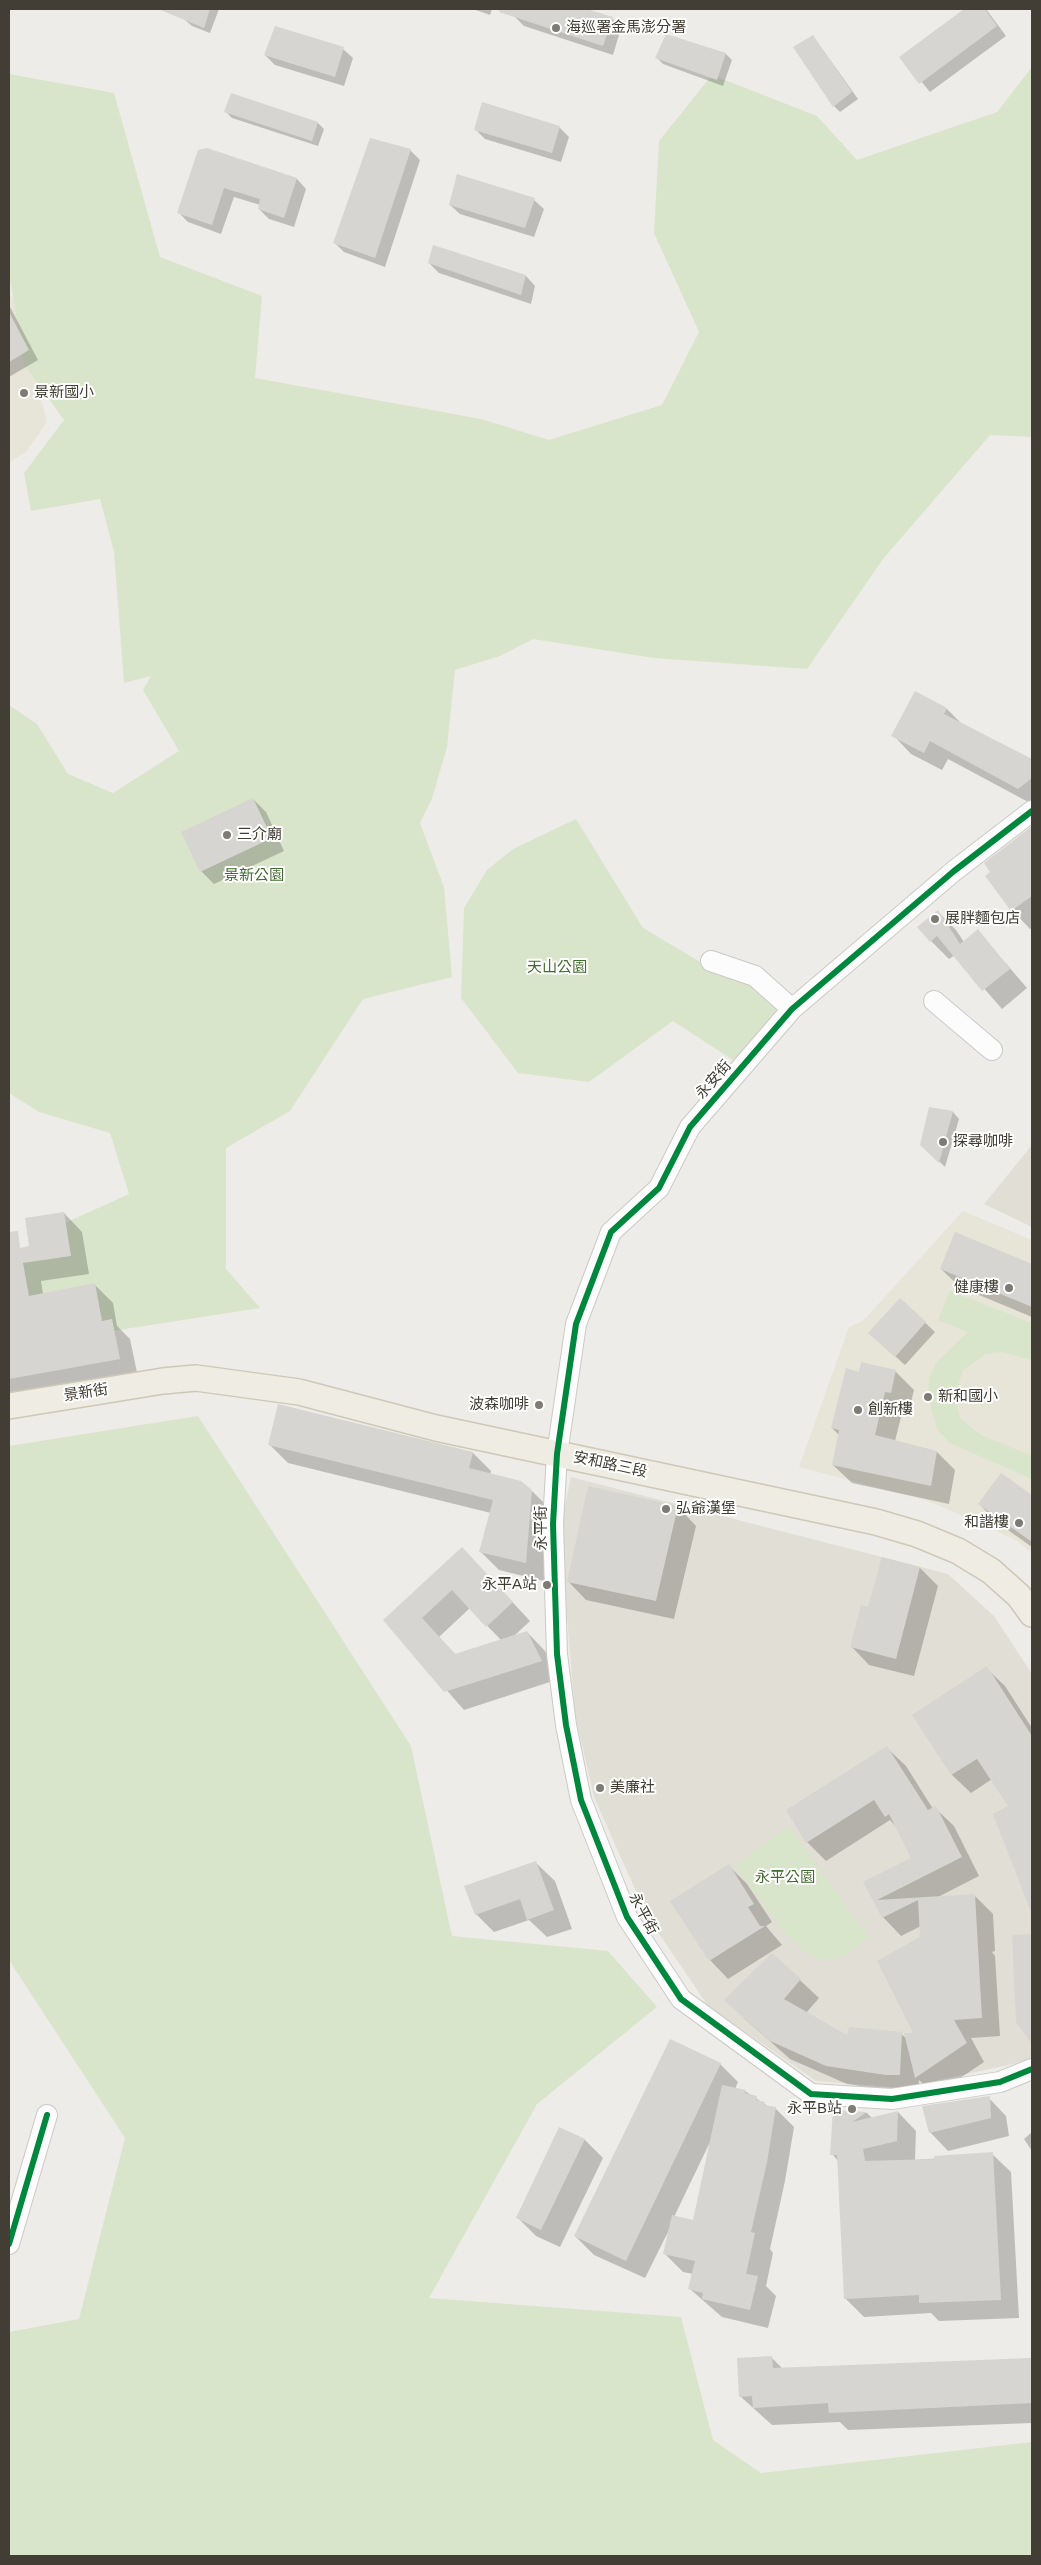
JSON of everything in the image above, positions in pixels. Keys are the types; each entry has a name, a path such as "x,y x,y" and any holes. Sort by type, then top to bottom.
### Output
{"main road":[{"name":"安和路三段","path":"163,1381 196,1378 299,1392 436,1428 876,1522 917,1534 958,1551 991,1571 1019,1596 1032,1614"},
{"name":"景新街","path":"9,1406 163,1381"}],"street":[{"name":"永安街","path":"557,1454 576,1324 611,1232 659,1188 690,1127 792,1009 954,872 1032,811"},
{"path":"711,961 755,976 792,1009"},
{"path":"934,1001 992,1050"},
{"name":"永平街","path":"557,1454 553,1524 557,1654 573,1769 581,1800 627,1917 681,2000 811,2094 892,2099 1000,2082 1032,2069"},
{"path":"9,2244 47,2115"}],"shaded area":[{"name":"景新國小","path":"9,293 44,346 32,365 47,422 26,452 9,462"},
{"path":"1032,1145 1032,1227 984,1204"},
{"name":"新和國小","path":"963,1211 1032,1240 1032,1553 1017,1541 928,1501 799,1467 849,1327 863,1321"},
{"path":"571,1477 948,1574 994,1616 1032,1674 1032,2058 1013,2064 902,2088 816,2081 708,2006 647,1916 594,1797 575,1715 560,1529"}],"green space":[{"name":"景新公園","path":"1032,67 1032,437 990,435 883,559 807,669 654,658 533,639 500,656 455,670 447,747 432,799 420,823 444,887 452,977 363,999 290,1111 226,1148 226,1269 260,1308 16,1346 9,1285 34,1237 129,1194 110,1133 39,1112 9,1093 9,705 37,724 68,774 113,793 179,751 143,690 151,676 124,683 114,552 100,499 31,511 24,473 64,420 24,364 9,273 9,74 114,93 160,257 262,296 255,378 481,419 549,440 662,405 699,332 654,233 659,141 712,75 817,116 857,160 997,112"},
{"name":"天山公園","path":"576,819 643,928 707,966 742,973 781,1013 736,1062 673,1021 589,1082 518,1073 461,998 464,908 487,870 513,849"},
{"path":"950,1291 1032,1323 1032,1360 1002,1352 986,1354 963,1370 954,1399 961,1419 981,1435 1032,1456 1032,1479 950,1443 937,1429 928,1397 929,1378 936,1363 968,1332 938,1320"},
{"path":"198,1416 411,1746 452,1936 608,1951 657,2007 537,2104 429,2298 681,2317 713,2440 761,2473 1032,2442 1032,2556 9,2556 9,2332 79,2319 125,2138 9,1960 9,1446"},
{"name":"永平公園","path":"789,1826 869,1938 846,1955 832,1959 813,1958 786,1934 735,1866"}],"building":[{"path":"158,9 210,9 204,28"},
{"path":"500,9 587,9 613,17 603,46 499,12"},
{"path":"964,9 985,9 997,26 919,84 899,57"},
{"path":"275,26 344,47 335,77 264,55"},
{"path":"666,34 726,53 717,80 655,58"},
{"path":"813,35 852,92 833,107 793,47"},
{"path":"231,93 318,122 312,141 224,112"},
{"path":"482,102 560,126 552,153 474,130"},
{"path":"370,138 411,149 375,258 333,243"},
{"path":"207,148 297,178 284,218 258,209 260,199 224,188 212,225 177,213 198,150"},
{"path":"457,174 535,198 525,228 449,205"},
{"path":"433,245 526,275 521,295 428,263"},
{"path":"9,312 29,350 9,362"},
{"path":"915,691 947,708 944,714 1032,759 1032,778 1018,789 930,741 924,753 891,736"},
{"name":"三介廟","path":"253,798 272,838 200,872 181,832"},
{"path":"1032,826 1032,896 1011,911 985,876 990,872 984,863"},
{"path":"938,910 960,944 978,929 1010,969 982,991 937,936 930,942 917,927"},
{"path":"929,1107 953,1111 939,1163 920,1145"},
{"path":"64,1212 71,1256 23,1263 29,1296 95,1283 102,1321 112,1319 120,1359 9,1379 9,1232 18,1231 20,1248 29,1246 25,1218"},
{"name":"健康樓","path":"955,1232 1032,1264 1032,1307 940,1269"},
{"path":"900,1298 926,1322 895,1357 868,1333"},
{"name":"創新樓","path":"861,1362 896,1370 891,1393 885,1392 875,1435 937,1451 931,1486 832,1465 839,1430 831,1428 846,1368 859,1372"},
{"path":"278,1404 473,1452 469,1468 521,1481 532,1490 526,1563 479,1552 493,1500 268,1445"},
{"name":"和諧樓","path":"1001,1473 1032,1495 1032,1542 978,1504"},
{"path":"588,1486 678,1506 656,1601 567,1582"},
{"path":"462,1547 513,1602 486,1627 452,1590 422,1618 455,1654 527,1631 542,1661 444,1692 383,1620"},
{"path":"882,1557 920,1567 896,1659 850,1647 861,1605 868,1607"},
{"path":"987,1666 1032,1736 1031,1912 993,1814 1008,1806 977,1759 951,1775 912,1715"},
{"path":"887,1746 928,1810 936,1806 962,1857 877,1900 975,1894 982,2018 954,2020 967,2043 915,2078 904,2033 913,2033 877,1961 920,1937 918,1900 882,1918 863,1882 911,1858 889,1814 885,1817 874,1800 806,1843 786,1810"},
{"path":"536,1861 554,1910 527,1920 520,1899 475,1915 464,1886"},
{"path":"729,1864 754,1904 748,1907 760,1926 765,1926 709,1961 670,1901"},
{"path":"1032,1934 1032,2044 1016,2022 1012,1935"},
{"path":"772,1953 801,1979 784,1999 847,2035 849,2027 902,2032 900,2075 886,2075 826,2066 770,2041 724,2000"},
{"path":"670,2039 721,2063 626,2261 574,2236"},
{"path":"722,2085 746,2090 745,2093 757,2096 756,2100 765,2102 764,2105 776,2107 767,2162 751,2232 755,2233 746,2274 758,2276 750,2310 702,2299 703,2293 688,2289 695,2261 663,2254 672,2215 693,2220"},
{"path":"990,2096 991,2118 929,2133 922,2106"},
{"path":"833,2110 867,2112 852,2122 898,2111 897,2141 863,2149 865,2161 935,2159 934,2156 993,2152 1001,2300 919,2303 919,2295 844,2299 837,2155 830,2155"},
{"path":"559,2127 585,2139 541,2230 516,2218"},
{"path":"772,2356 773,2368 1032,2358 1032,2403 829,2413 828,2403 753,2408 752,2396 739,2397 737,2358"}],"cycle path":[{"path":"1032,811 954,871 792,1009 690,1127 659,1188 611,1232 576,1324 557,1454 553,1524 557,1654 566,1725 581,1800 627,1917 681,1999 811,2094 892,2099 1000,2082 1032,2069"},
{"path":"9,2244 47,2115"}],"place":[{"name":"海巡署金馬澎分署","path":"556,28"},
{"name":"景新國小","path":"24,393"},
{"name":"三介廟","path":"227,835"},
{"name":"展胖麵包店","path":"935,919"},
{"name":"探尋咖啡","path":"943,1142"},
{"name":"健康樓","path":"1009,1288"},
{"name":"新和國小","path":"928,1397"},
{"name":"波森咖啡","path":"539,1405"},
{"name":"創新樓","path":"858,1410"},
{"name":"弘爺漢堡","path":"666,1509"},
{"name":"和諧樓","path":"1019,1523"},
{"name":"永平A站","path":"547,1585"},
{"name":"美廉社","path":"600,1788"},
{"name":"永平B站","path":"852,2109"}]}
